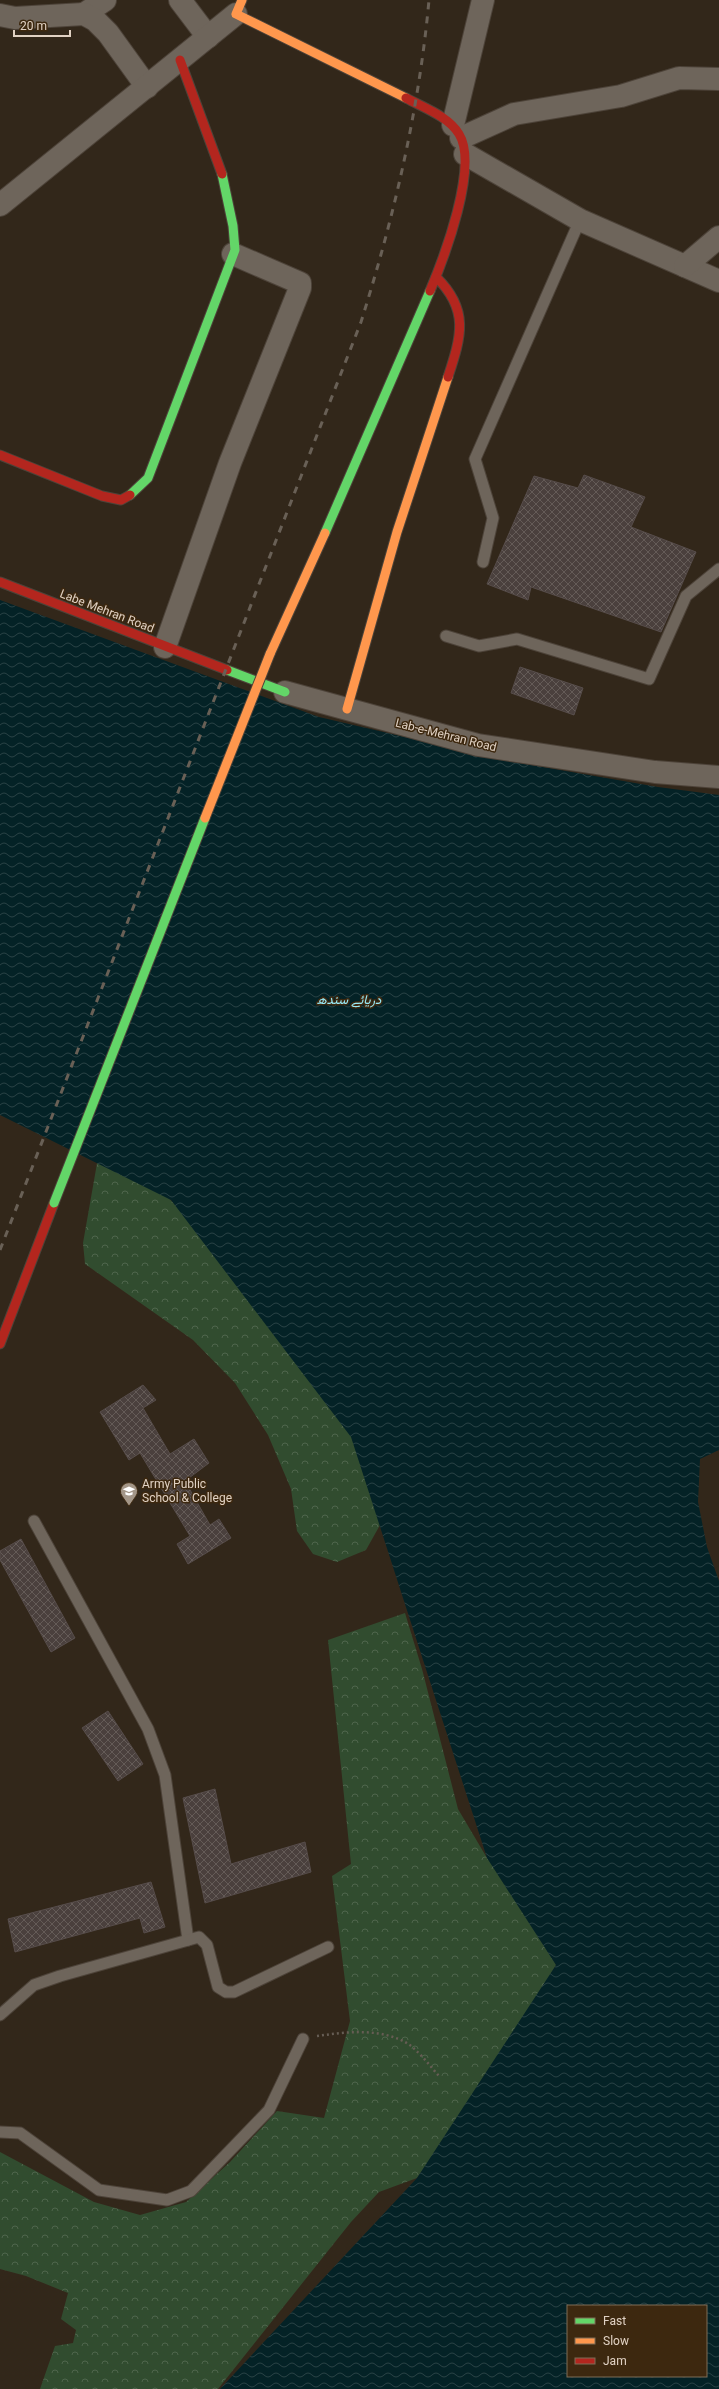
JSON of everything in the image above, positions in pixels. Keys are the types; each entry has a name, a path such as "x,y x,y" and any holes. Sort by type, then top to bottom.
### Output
{"main road":[{"path":"0,1344 270,654 288,617 446,254 457,214 460,139 437,114 239,7"},
{"path":"0,455 102,496 121,500 135,492 148,478 233,254 234,224 229,197 180,60"},
{"path":"347,709 397,532 460,341 459,310 452,290 436,276"},
{"name":"Labe Mehran Road","path":"0,582 205,663"},
{"name":"Lab-e-Mehran Road","path":"205,663 285,692"}],"street":[{"path":"84,14 105,0"},
{"path":"180,0 208,37"},
{"path":"460,139 483,0"},
{"path":"0,205 208,37 239,7"},
{"path":"1,19 84,14 96,20 108,32 147,86"},
{"path":"460,139 514,114 621,96 679,78 719,78"},
{"path":"460,139 580,220 719,281"},
{"path":"685,266 719,237"},
{"path":"165,647 230,463 300,288 300,283 233,254"},
{"name":"Lab-e-Mehran Road","path":"285,692 478,745 654,772 719,777"}],"lane":[{"path":"483,562 493,518 475,459 580,220"},
{"path":"446,636 479,646 516,639 649,679 686,596 719,569"},
{"path":"34,1521 148,1729 153,1742 165,1775 188,1940"},
{"path":"0,2015 34,1985 60,1976 199,1937 207,1945 218,1987 226,1992 234,1992 328,1947"},
{"path":"0,2132 20,2133 99,2190 167,2200 191,2191 270,2110 303,2039"}],"path":[{"path":"303,2039 347,2032 372,2032 404,2041 439,2076"}],"green space":[{"path":"102,1135 302,1325 389,1509 366,1550 337,1562 313,1554 297,1531 291,1489 268,1435 235,1383 193,1340 85,1264 83,1243"},
{"path":"405,1613 422,1669 458,1809 487,1858 525,1898 556,1965 505,2055 417,2178 379,2192 351,2222 218,2389 40,2389 55,2346 73,2343 76,2330 61,2319 68,2293 26,2276 0,2269 0,2152 94,2202 140,2215 186,2202 230,2162 277,2111 324,2118 350,2021 332,1876 351,1864 328,1640"}],"water":[{"name":"دریائے سندھ","path":"0,600 319,717 508,761 658,787 719,795 719,1450 700,1459 698,1502 707,1547 719,1581 719,2389 220,2389 417,2178 556,1965 487,1858 351,1437 171,1200 0,1115"}],"building":[{"path":"584,475 645,497 631,527 696,552 661,632 531,587 528,600 487,584 534,476 578,488"},
{"path":"520,667 583,688 574,715 511,693"},
{"path":"143,1385 156,1400 143,1408 170,1454 194,1439 209,1463 185,1481 210,1525 219,1519 231,1538 188,1564 177,1544 190,1536 140,1453 129,1460 100,1412"},
{"path":"21,1539 75,1638 51,1652 0,1560 0,1551"},
{"path":"108,1711 143,1764 118,1781 82,1728"},
{"path":"215,1789 231,1864 305,1842 311,1872 205,1903 183,1798"},
{"path":"151,1882 165,1927 144,1933 140,1918 15,1952 8,1919"}],"railway":[{"path":"0,1250 361,322 384,243 404,163 419,82 429,0"}],"traffic: fast":[{"path":"130,495 148,478 235,250 233,226 222,174"},
{"path":"325,533 430,291"},
{"path":"227,670 285,692"},
{"path":"54,1203 205,818"}],"traffic: slow":[{"path":"242,0 236,14 406,98"},
{"path":"347,709 397,532 448,377"},
{"path":"270,654 325,533"},
{"path":"205,818 270,654"}],"traffic: jam":[{"path":"180,60 222,174"},
{"path":"406,98 449,122 459,134 464,149 465,167 457,212 451,235 430,291"},
{"path":"436,277 447,289 454,301 460,324 459,336 448,377"},
{"path":"0,455 102,496 121,500 130,495"},
{"path":"0,582 227,670"},
{"path":"0,1344 54,1203"}],"place":[{"name":"Army Public School & College","path":"129,1506"}]}
